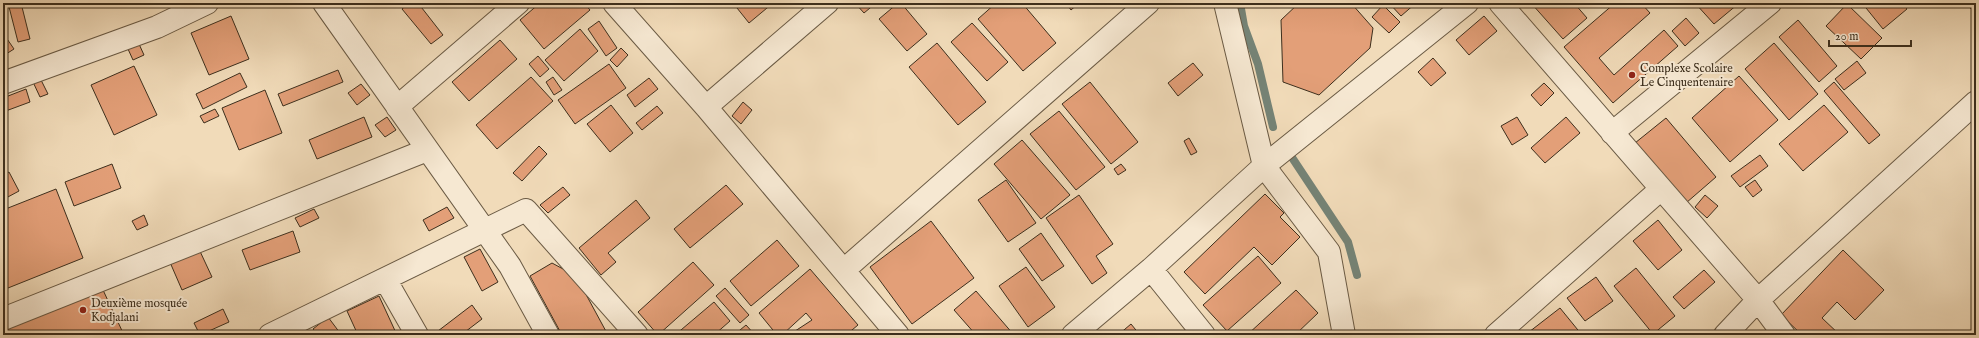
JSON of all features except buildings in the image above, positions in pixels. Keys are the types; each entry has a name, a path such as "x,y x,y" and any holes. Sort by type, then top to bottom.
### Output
{"street":[{"path":"3,83 157,26 207,3"},
{"path":"324,3 510,266 548,335"},
{"path":"397,107 518,3"},
{"path":"614,3 706,107 898,335"},
{"path":"706,107 827,3"},
{"path":"844,270 1148,3"},
{"path":"1225,3 1264,166 1330,252 1344,335"},
{"path":"1073,335 1151,269 1264,166 1467,3"},
{"path":"1500,3 1758,300 1784,335"},
{"path":"1612,133 1770,3"},
{"path":"1725,335 1758,300 1976,102"},
{"path":"3,319 427,150"},
{"path":"1496,335 1661,189"},
{"path":"270,335 526,210 636,335"},
{"path":"1151,269 1204,335"},
{"path":"385,279 417,335"}],"waterway":[{"path":"1240,3 1244,26 1258,64 1273,127"},
{"path":"1291,156 1348,242 1357,275"}],"place":[{"name":"Complexe Scolaire Le Cinquentenaire","path":"1632,75"},
{"name":"Deuxième mosquée Kodjalani","path":"83,310"}]}
